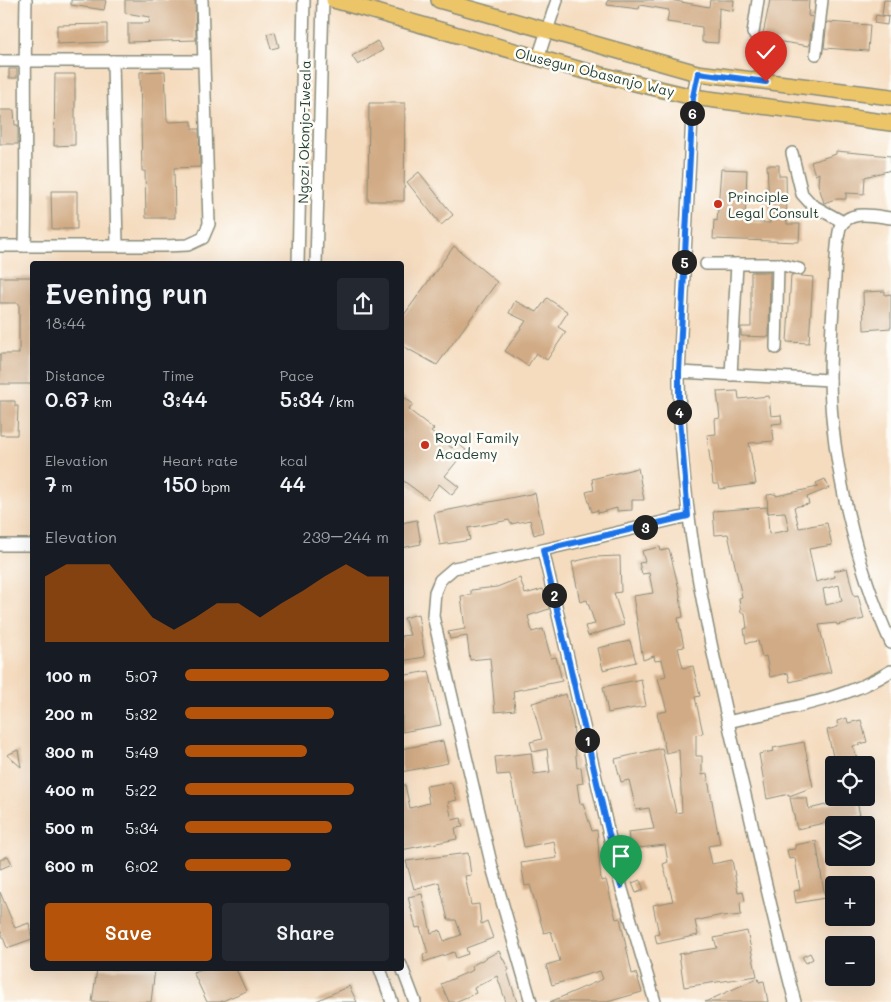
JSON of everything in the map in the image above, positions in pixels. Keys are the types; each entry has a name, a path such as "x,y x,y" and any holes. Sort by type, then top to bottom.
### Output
{"main road":[{"name":"Olusegun Obasanjo Way","path":"334,0 538,58 693,97 891,123"},
{"name":"Olusegun Obasanjo Way","path":"439,0 698,73 891,98"}],"street":[{"path":"25,246 27,170 24,62 26,0"},
{"path":"0,246 188,245 203,238 209,224 202,0"},
{"name":"Ngozi Okonjo-Iweala","path":"298,261 304,0"},
{"name":"Ngozi Okonjo-Iweala","path":"316,261 323,0"},
{"path":"538,58 557,0"},
{"path":"753,33 758,0"},
{"path":"816,54 822,0"},
{"path":"0,62 203,60"},
{"path":"114,61 117,246"},
{"path":"698,73 693,97 679,372 679,406 688,516 728,722 795,1002"},
{"path":"792,153 802,194 812,205 842,222"},
{"path":"891,218 857,215 842,222 837,240 830,380 833,423 843,488 870,591 891,643"},
{"path":"706,264 778,264 800,269"},
{"path":"730,375 737,264"},
{"path":"776,348 778,264"},
{"path":"679,372 830,380"},
{"path":"531,1002 492,867 435,624 433,604 440,580 454,568 543,550 688,516"},
{"path":"0,545 30,545"},
{"path":"543,550 621,886 655,1002"},
{"path":"728,722 829,697 858,687 891,671"},
{"path":"381,971 392,1002"},
{"path":"403,971 415,1002"}],"building":[{"path":"71,0 106,0 104,10 71,5"},
{"path":"125,0 195,0 196,40 128,42 128,23 149,23 150,17 125,13"},
{"path":"608,0 670,0 709,7 710,0 734,0 733,11 719,8 718,43 702,42 702,27 667,22 669,10 640,5 639,9 607,5"},
{"path":"770,0 809,0 808,16 813,17 809,46 762,39"},
{"path":"884,0 891,0 891,17 882,15"},
{"path":"876,15 888,17 887,25 874,23"},
{"path":"827,22 870,25 868,51 824,48"},
{"path":"107,24 107,42 57,44 57,25"},
{"path":"275,32 279,47 271,49 267,34"},
{"path":"377,41 383,50 358,65 352,56"},
{"path":"9,69 17,69 17,78 9,78"},
{"path":"165,71 167,120 169,122 192,121 192,129 199,129 200,167 174,168 175,218 146,218 145,171 142,171 140,72"},
{"path":"55,74 75,74 75,145 54,146"},
{"path":"369,103 405,103 404,201 368,201"},
{"path":"0,110 14,110 15,125 18,125 18,144 0,144"},
{"path":"836,151 891,156 891,170 865,177 864,194 846,193 846,199 835,199 824,203 818,184 819,173 815,175 811,162 836,154"},
{"path":"767,165 779,165 779,176 786,176 787,224 800,224 799,242 713,239 714,220 717,221 721,169 747,170 745,222 770,223"},
{"path":"419,172 453,215 441,225 407,182"},
{"path":"51,191 77,191 77,229 52,229"},
{"path":"454,246 497,282 437,365 404,347 404,315"},
{"path":"751,272 770,272 769,337 741,336 741,327 751,327"},
{"path":"791,275 813,277 809,343 787,342"},
{"path":"0,277 30,277 30,384 0,384 0,354 19,354 19,303 0,303"},
{"path":"885,291 885,295 891,294 891,328 864,330 863,292"},
{"path":"547,298 568,312 558,327 566,332 547,360 536,353 528,366 505,351 526,321 509,313 515,301 537,312"},
{"path":"738,391 739,399 769,396 771,416 781,415 782,423 772,424 774,441 749,443 756,484 720,489 719,484 713,484 707,435 716,434 715,419 720,418 717,392"},
{"name":"Royal Family Academy","path":"404,397 413,404 409,410 434,429 431,432 452,448 456,442 466,450 445,476 459,487 452,495 439,484 428,499 404,481"},
{"path":"0,401 15,401 15,406 18,406 17,435 0,435"},
{"path":"638,468 644,500 632,500 632,510 617,511 617,508 598,513 598,510 592,512 586,492 594,490 592,479"},
{"path":"825,479 829,488 807,497 809,504 794,507 799,528 827,523 832,545 809,549 816,582 835,577 834,571 847,568 854,596 858,595 864,619 837,625 836,623 819,625 831,672 790,682 788,673 770,677 766,656 762,657 758,641 746,643 744,629 747,628 745,613 741,613 739,598 742,597 728,534 715,535 713,511 767,507 769,534 789,530 785,512 768,513 767,495 776,494 776,496 818,487 816,483","holes":["839,585 842,601 826,605 823,589"]},
{"path":"535,493 543,532 534,535 530,520 511,524 509,520 468,528 470,540 440,545 434,513"},
{"path":"417,520 421,544 404,547 404,522"},
{"path":"660,547 661,551 669,549 679,589 683,617 678,618 684,647 678,648 683,668 693,666 700,696 695,697 703,733 696,735 696,756 702,756 702,775 707,774 720,844 708,846 712,864 732,860 738,892 743,891 745,901 740,902 741,915 723,917 722,915 695,921 698,935 657,944 655,935 659,934 653,905 673,901 663,864 668,862 665,845 630,849 628,832 654,829 649,808 636,810 629,780 621,782 615,759 662,748 676,813 682,812 679,750 666,753 657,713 667,711 658,678 666,676 662,660 655,661 654,656 643,660 633,596 653,593 649,573 642,574 639,563 645,562 642,551"},
{"path":"620,556 621,592 614,593 624,625 588,636 585,626 595,624 587,600 580,602 572,562 594,557"},
{"path":"520,578 525,594 543,589 549,609 528,616 532,632 543,629 551,658 556,657 562,681 513,691 515,710 495,712 490,658 470,660 467,636 450,639 448,632 465,629 461,596 471,595 471,590 497,587"},
{"path":"418,614 425,657 404,660 404,636 410,635 404,618"},
{"path":"630,641 636,662 603,670 598,648"},
{"path":"429,671 441,725 404,732 404,675"},
{"path":"641,679 646,706 608,713 603,687"},
{"path":"566,694 573,723 577,768 581,767 583,783 577,784 580,804 583,803 592,831 597,830 601,881 606,880 616,919 620,918 632,974 636,973 642,992 607,1002 550,1002 603,979 600,971 552,985 546,965 560,961 551,931 544,933 530,885 525,886 521,863 557,858 554,841 524,847 510,774 497,775 495,757 531,753 534,774 550,772 547,749 533,752 530,742 542,739 532,703"},
{"path":"847,718 848,723 861,720 867,742 853,746 856,756 833,756 827,730 838,727 837,721"},
{"path":"443,741 448,763 404,771 404,748"},
{"path":"804,742 813,787 789,796 789,794 767,799 759,754 774,751 773,748"},
{"path":"18,750 21,767 7,755"},
{"path":"451,782 457,800 448,802 452,820 461,818 463,827 455,828 457,839 404,849 404,785 410,808 429,803 426,786"},
{"path":"790,798 807,798 809,809 825,805 858,806 860,815 825,816 825,823 797,829"},
{"path":"816,841 825,898 796,903 794,891 800,890 795,858 789,859 787,850 795,849 795,845"},
{"path":"468,853 471,875 465,876 471,905 479,904 481,924 487,921 493,938 466,948 468,954 456,958 454,952 424,962 423,954 428,953 420,927 416,928 408,897 422,894 431,933 440,930 444,941 461,935 456,920 448,920 439,882 414,889 406,861"},
{"path":"8,856 12,864 0,869 0,860"},
{"path":"640,880 644,890 636,893 632,883"},
{"path":"0,892 15,928 29,923 30,940 7,948 0,929"},
{"path":"747,931 757,976 684,987 679,954 717,948 714,938"},
{"path":"499,951 509,970 507,971 517,1002 506,1002 497,976 474,988 476,993 455,1002 449,1002 441,984 473,970 471,966"},
{"path":"810,953 813,959 806,963 802,957"},
{"path":"97,971 155,971 151,1002 92,1002"},
{"path":"237,971 246,991 220,1002 207,1002 193,972"},
{"path":"758,978 759,982 764,981 768,1002 705,1002"},
{"path":"349,986 357,1002 314,1002"}],"place":[{"name":"Principle Legal Consult","path":"718,204"},
{"name":"Royal Family Academy","path":"425,445"}],"route":[{"path":"621,886 543,550 688,516 682,459 679,372 693,97 698,73 766,82"}]}
